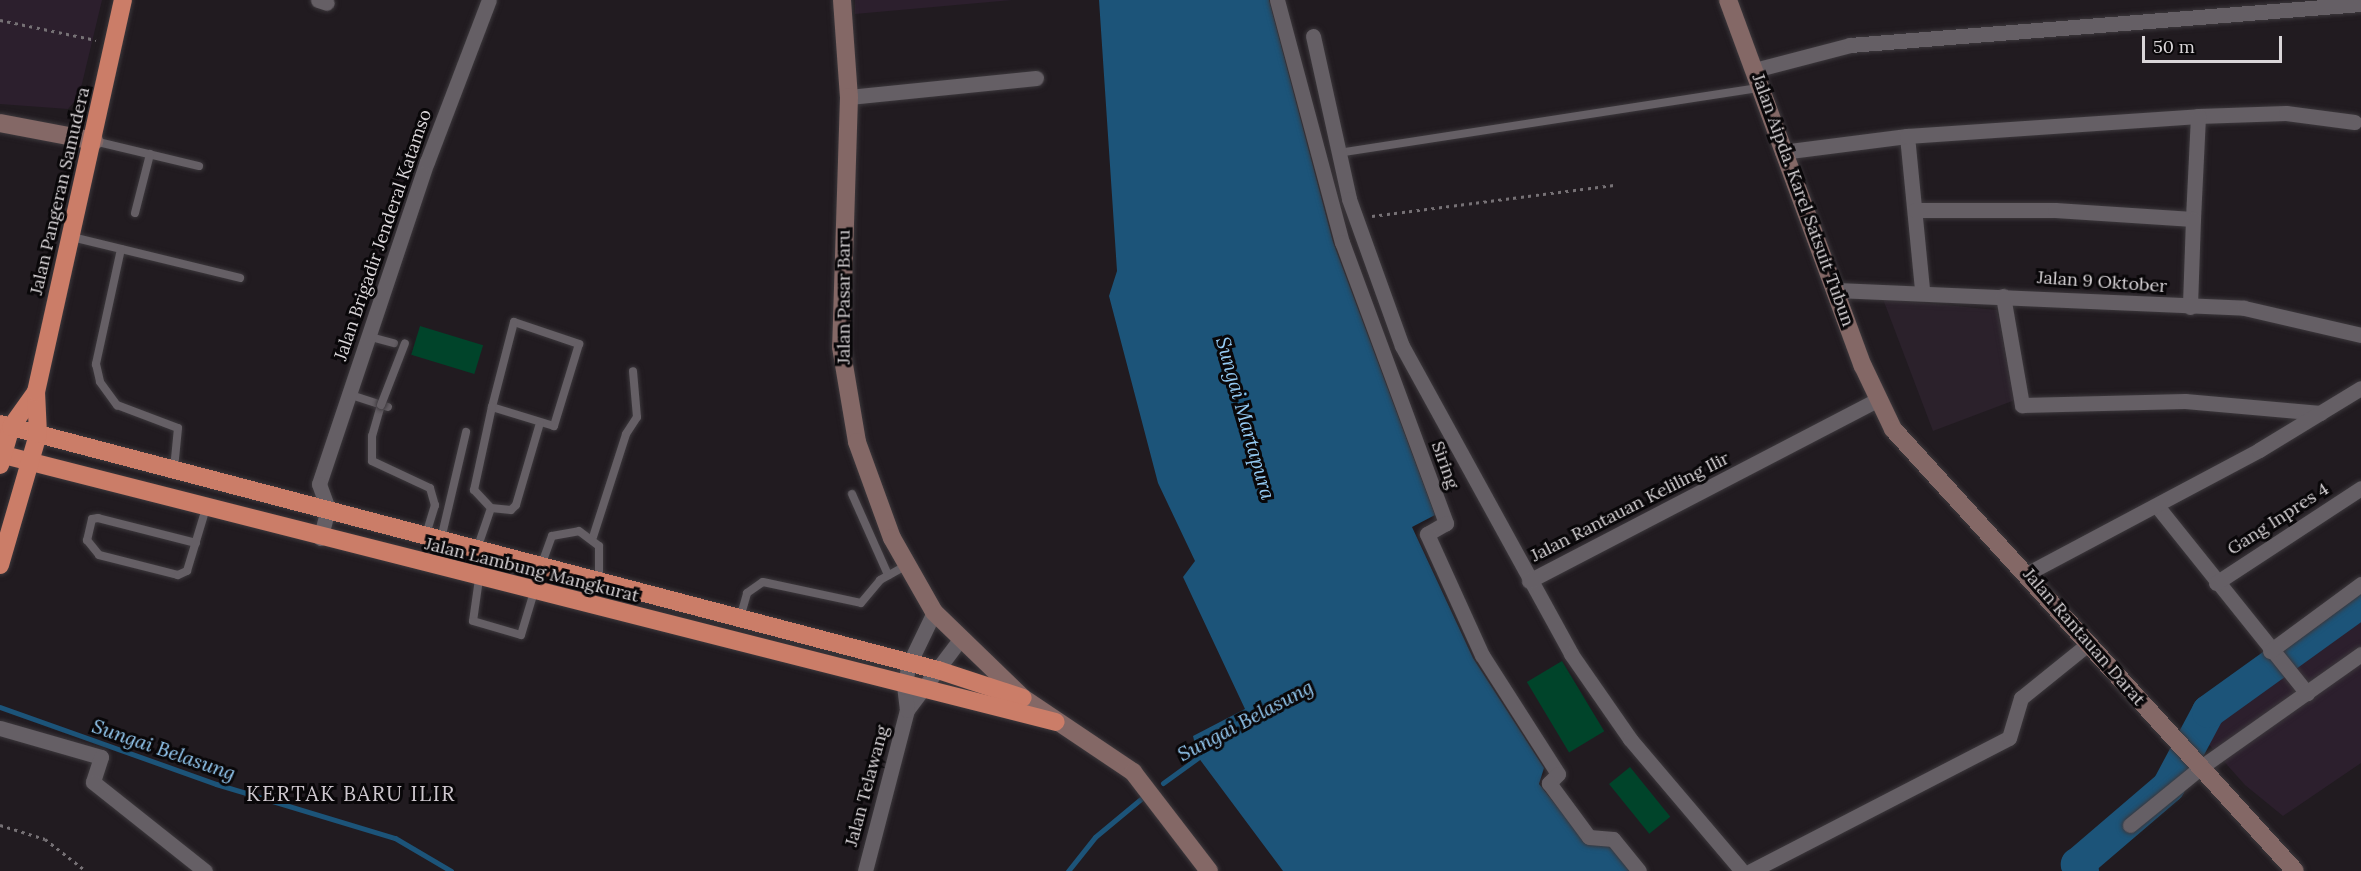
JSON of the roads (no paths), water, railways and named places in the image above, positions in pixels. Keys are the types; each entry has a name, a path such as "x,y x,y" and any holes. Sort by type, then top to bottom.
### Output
{"highway":[{"name":"Jalan Pangeran Samudera","path":"0,565 38,434 36,392 94,141 123,0"},
{"name":"Jalan Pangeran Samudera","path":"1,459 5,425 36,392"},
{"name":"Jalan Lambung Mangkurat","path":"5,425 938,670 1023,698"},
{"name":"Jalan Lambung Mangkurat","path":"1,459 29,462 923,692 1056,722"},
{"path":"289,529 297,501"},
{"path":"534,592 541,566"}],"main road":[{"name":"Jalan Pasar Baru","path":"842,0 849,97 841,347 846,396 874,492 907,565 934,612 1023,698 1145,784 1207,870"},
{"name":"Jalan Aipda. Karel Satsuit Tubun","path":"1728,0 1782,152 1838,290 1877,400"},
{"path":"0,123 94,141"},
{"name":"Jalan Rantauan Darat","path":"1877,400 1916,458 2028,573 2088,644 2295,871"}],"street":[{"name":"Jalan Brigadir Jenderal Katamso","path":"319,484 367,336 491,0"},
{"name":"Siring","path":"1277,0 1342,242 1446,523 1426,534 1482,655 1558,774 1549,783 1589,837 1613,839 1639,871"},
{"path":"1754,70 1850,45 2361,4"},
{"path":"1313,36 1338,153 1355,218 1402,346 1528,581"},
{"path":"849,97 1036,78"},
{"path":"1782,152 1907,136 2198,116 2286,113 2354,122"},
{"path":"2190,308 2198,116"},
{"path":"1907,136 1922,290"},
{"path":"1915,210 2055,210 2193,219"},
{"name":"Jalan 9 Oktober","path":"1838,290 1922,290 2283,314 2361,335"},
{"path":"2003,296 2022,405 2185,401 2320,412"},
{"path":"2028,573 2157,506 2361,388"},
{"name":"Jalan Rantauan Keliling Ilir","path":"1742,871 1630,739 1571,654 1528,581 1877,400"},
{"path":"297,501 319,484 328,509 320,538"},
{"name":"Gang Inpres 4","path":"2216,583 2361,488"},
{"path":"2157,506 2272,654 2307,693"},
{"path":"2272,654 2361,584"},
{"name":"Jalan Telawang","path":"865,871 907,710 904,687 909,664 934,612"},
{"name":"Jalan Telawang","path":"907,710 923,692 961,638"},
{"path":"1751,871 2009,738 2021,698 2088,644"},
{"path":"2130,825 2198,764 2307,693 2361,654"},
{"path":"0,728 101,757 93,783 205,871"}],"lane":[{"path":"1338,153 1759,88"},
{"path":"94,141 199,166"},
{"path":"135,213 150,154"},
{"path":"72,237 240,278"},
{"path":"121,249 96,364 100,382 117,405 178,428 174,469"},
{"path":"492,407 554,426 577,341 514,322 492,407 474,490 491,508 511,510 516,505 540,423"},
{"path":"367,336 394,343"},
{"path":"407,344 372,436 372,461 430,488 435,505 433,537"},
{"path":"593,537 626,434 637,417 633,371"},
{"path":"348,394 385,406"},
{"path":"433,537 466,432"},
{"path":"852,494 888,575"},
{"path":"196,543 98,518 92,519 87,540 99,555 178,575 187,571 196,543 206,508"},
{"path":"477,549 491,508"},
{"path":"541,566 547,542 557,533 579,531 593,537 603,556 598,581"},
{"path":"740,619 747,593 763,582 853,604 888,575 907,565"},
{"path":"479,579 473,621 521,635 534,592"}],"water":[{"name":"Sungai Martapura","path":"1099,0 1269,0 1333,242 1435,515 1412,527 1473,658 1544,768 1539,784 1586,842 1609,845 1630,871 1283,871 1198,757 1193,736 1245,709 1183,577 1195,561 1158,483 1109,296 1117,271"}],"waterway":[{"path":"2082,871 2077,864 2168,786 2208,711 2361,601"},
{"name":"Sungai Belasung","path":"0,707 216,784 395,838 451,871"},
{"name":"Sungai Belasung","path":"1163,783 1203,754"},
{"name":"Sungai Belasung","path":"1068,871 1095,837 1142,798"}],"district":[{"name":"KERTAK BARU ILIR","path":"351,794"}]}
